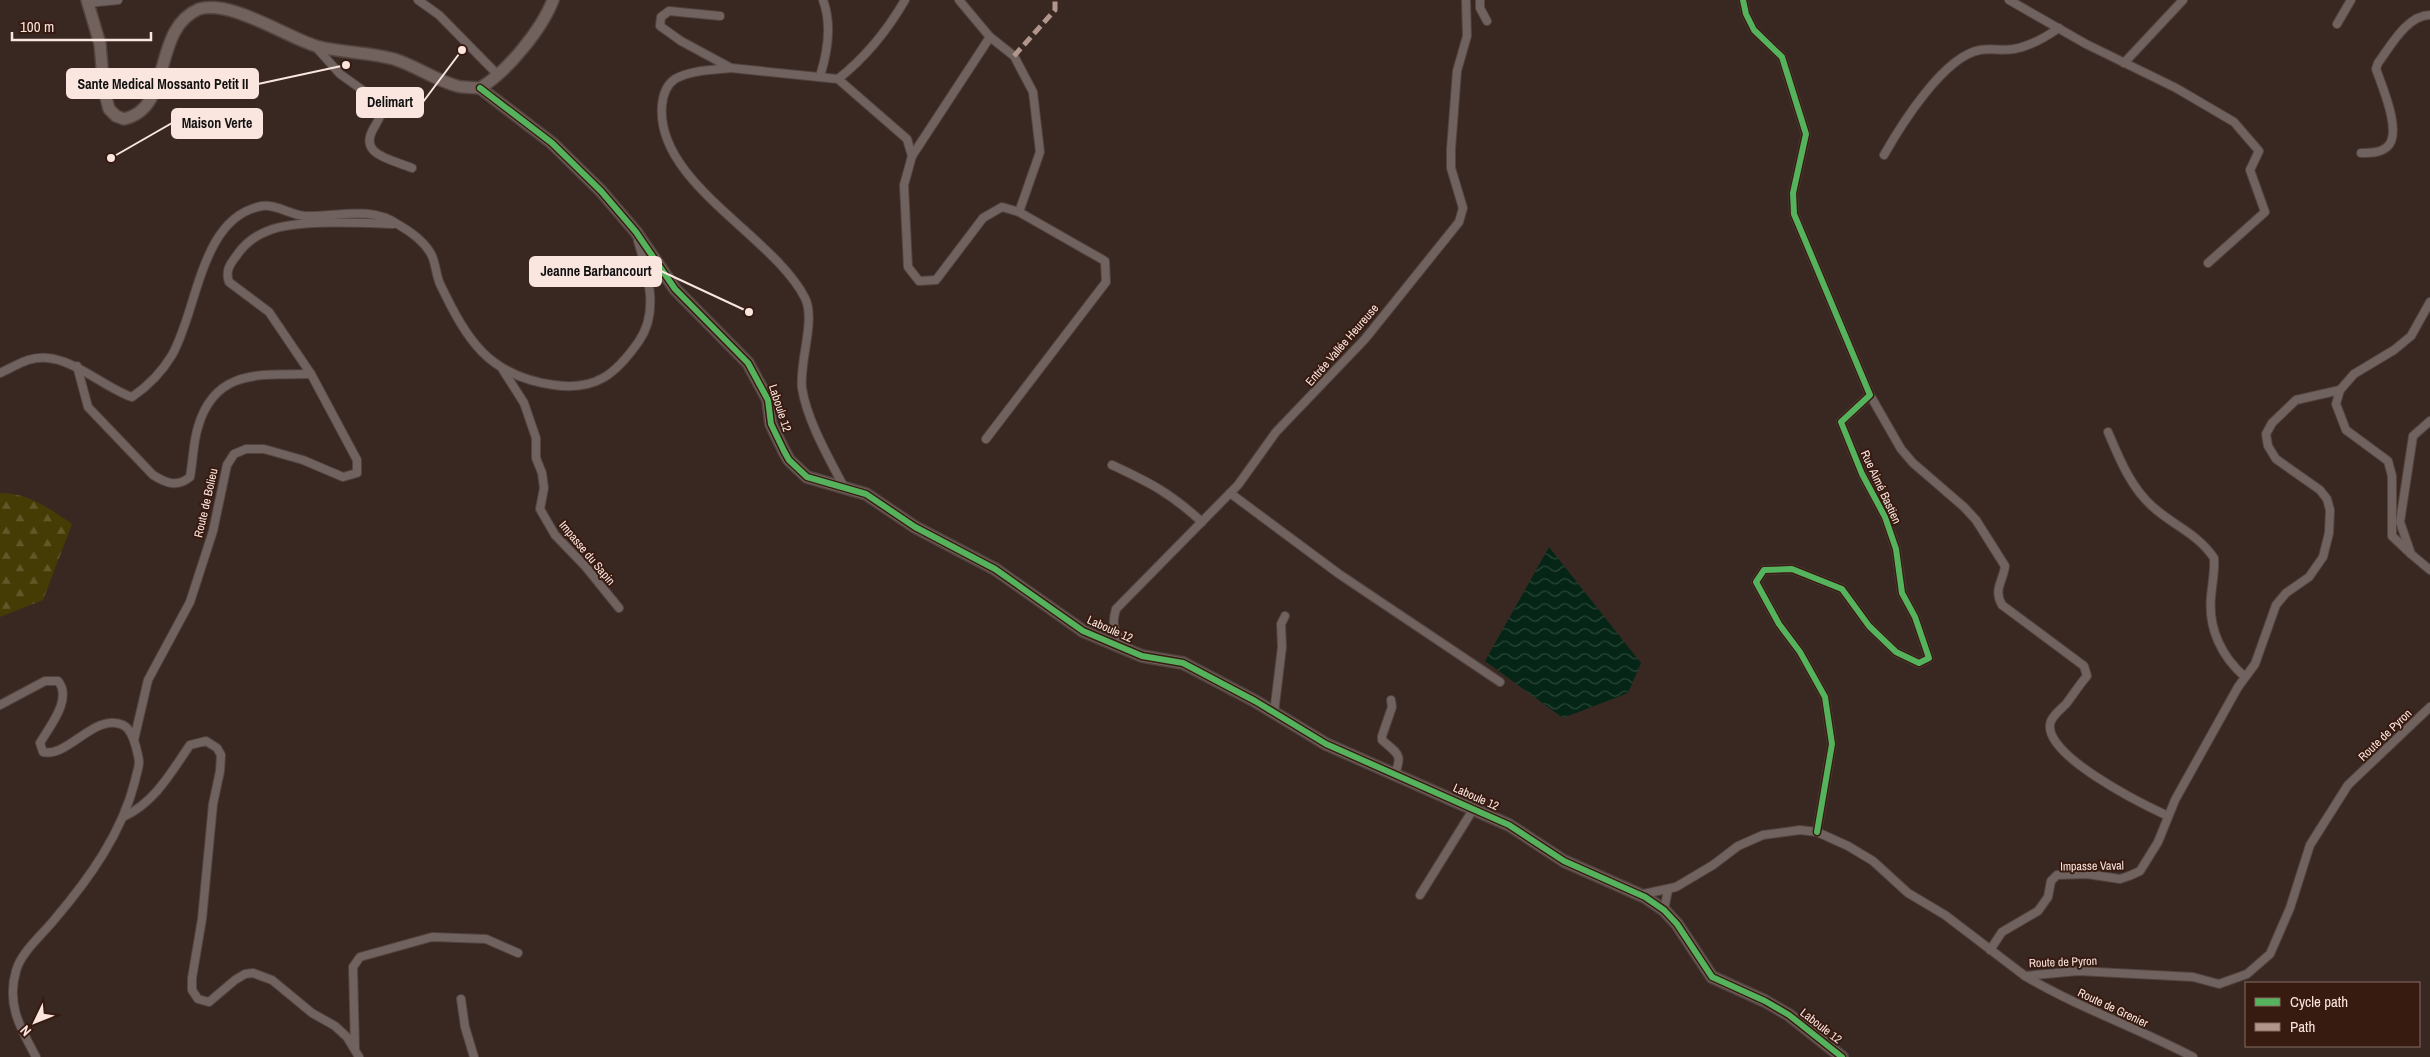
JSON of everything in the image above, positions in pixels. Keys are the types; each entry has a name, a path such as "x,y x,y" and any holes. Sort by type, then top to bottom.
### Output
{"street":[{"path":"118,0 88,2 100,44 104,90 109,109 116,116 124,119 142,111 155,92 171,36 183,19 200,8 220,7 240,12 314,45 396,60 457,86 480,88 497,74 536,32 547,16 553,0"},
{"path":"418,0 439,15 497,74"},
{"path":"820,76 826,55 828,19 823,0"},
{"path":"838,79 862,60 894,19 905,0"},
{"path":"959,0 990,37 1014,56 1033,92 1040,152 1019,212"},
{"name":"Entrée Vallée Heureuse","path":"1130,650 1116,634 1112,622 1116,609 1230,493 1276,432 1365,339 1459,222 1462,208 1452,168 1451,149 1457,71 1467,36 1466,0"},
{"path":"1480,0 1480,8 1487,21"},
{"path":"1743,0 1746,14 1754,30 1782,58 1806,134 1793,193 1794,214 1870,395 1901,449 1913,463 1964,507 1976,520 2005,566 2004,573 1998,583 1997,596 2002,605 2084,666 2087,676 2051,722 2050,732 2053,741 2072,758 2120,793 2168,816 2255,664 2276,605 2286,593 2309,577 2323,558 2330,533 2330,510 2327,499 2320,490 2276,459 2268,446 2266,434 2272,423 2296,400 2340,390"},
{"path":"2009,0 2176,88 2234,122 2259,151 2250,170 2265,212 2208,263"},
{"path":"2124,62 2183,0"},
{"path":"2337,24 2351,0"},
{"path":"720,16 669,11 661,16 660,26 731,68"},
{"path":"2361,153 2376,152 2387,148 2392,141 2392,119 2376,69 2378,63 2403,30 2421,15 2430,15"},
{"path":"1884,155 1917,102 1953,64 1968,54 1980,50 2014,49 2044,38 2059,28"},
{"path":"986,439 1106,282 1105,261 1019,212 1002,207 983,218 936,280 920,281 908,267 904,185 912,156 990,37"},
{"path":"314,45 340,74 382,104 383,112 368,135 368,145 373,152 412,168"},
{"path":"846,490 816,433 802,388 806,331 810,317 805,297 754,237 710,199 696,184 676,155 665,127 662,110 663,96 671,82 690,73 731,68 838,79 908,139 912,156"},
{"name":"Laboule 12","path":"480,88 552,143 601,191 636,232 675,289 748,363 768,400 771,424 789,460 807,478 866,494 915,528 995,568 1083,631 1142,656 1183,663 1326,744 1394,776 1474,808 1526,834 1564,861 1639,895 1664,910 1677,924 1712,977 1781,1010 1842,1057"},
{"path":"0,373 30,359 56,359 77,366 115,391 132,396 142,390 155,378 172,355 209,253 230,222 246,211 264,206 304,216 350,213 375,214 398,224 421,242 432,255 439,283 457,316 485,358 503,370 530,381 581,387 599,380 625,361 643,336 651,310 649,278 636,232"},
{"name":"Route de Bolieu","path":"134,740 148,680 190,602 213,531 227,465 234,454 246,449 264,449 304,460 343,477 356,473 357,460 311,374 269,312 229,282 226,275 230,263 252,238 271,229 340,223 398,224"},
{"path":"2430,302 2411,336 2394,350 2354,374 2340,390 2336,404 2346,430 2388,461 2392,476 2392,536 2430,570"},
{"path":"77,366 88,407 153,475 166,483 176,484 190,477 198,428 207,405 220,389 232,381 260,374 311,374"},
{"name":"Impasse du Sapin","path":"503,370 524,403 536,438 536,458 542,473 544,488 540,509 555,535 585,566 619,608"},
{"name":"Rue Aimé Bastien","path":"1817,832 1832,744 1825,697 1800,652 1778,624 1756,582 1764,570 1792,569 1842,589 1869,626 1896,652 1919,663 1929,658 1915,618 1902,593 1896,549 1885,517 1862,474 1841,422 1870,395"},
{"path":"2411,554 2400,522 2407,468 2413,436 2430,421"},
{"path":"2108,432 2120,462 2138,490 2153,507 2196,536 2214,558 2210,598 2213,624 2219,646 2228,660 2246,677"},
{"path":"1112,465 1157,485 1178,500 1202,522"},
{"path":"1230,493 1339,574 1500,682"},
{"path":"1274,713 1282,647 1281,624 1285,616"},
{"path":"0,705 44,681 54,679 62,685 62,702 53,723 40,743 43,752 53,752 102,725 112,723 123,725 134,740 139,762 125,816 99,861 60,914 22,958 16,971 13,1002 18,1026 36,1057"},
{"path":"1391,700 1392,707 1382,740 1399,754 1401,759 1394,776"},
{"name":"Route de Pyron","path":"1639,895 1668,890 1692,879 1738,846 1763,835 1800,830 1817,832 1848,846 1872,861 1908,893 1945,915 2026,976 2078,971 2193,977 2219,984 2247,974 2270,954 2290,908 2310,845 2348,785 2430,707"},
{"path":"125,816 139,809 156,795 190,745 206,741 217,748 221,755 220,771 213,804 202,919 192,978 192,990 198,998 209,1002 245,974 253,973 272,980 312,1013 335,1026 347,1037 357,1053"},
{"path":"1420,895 1474,808"},
{"name":"Impasse Vaval","path":"1990,950 2002,932 2038,911 2048,897 2051,881 2057,875 2087,874 2120,879 2140,871 2158,842 2168,816"},
{"path":"1664,910 1668,890"},
{"path":"357,1053 353,967 360,957 370,952 432,937 486,939 518,953"},
{"name":"Route de Grenier","path":"2026,976 2120,1025 2193,1057"},
{"path":"461,998 465,1027 474,1057"}],"green space":[{"path":"0,493 20,496 38,502 72,524 43,600 0,617"}],"water":[{"path":"1549,547 1641,663 1628,693 1563,718 1485,661"}],"marked path":[{"path":"1014,56 1055,10 1055,0"}],"cycle path":[{"path":"1743,0 1746,14 1754,30 1782,57 1806,134 1793,193 1794,214 1870,395 1841,422 1862,474 1885,517 1896,549 1902,593 1915,617 1929,658 1919,663 1896,652 1869,626 1842,589 1792,569 1764,570 1756,582 1779,624 1800,652 1825,697 1832,744 1817,832"},
{"path":"480,88 552,143 601,191 636,232 675,289 748,363 768,400 771,424 784,451 789,460 807,477 866,494 915,527 995,569 1083,631 1142,656 1183,663 1255,701 1326,744 1509,825 1564,861 1645,897 1664,910 1677,924 1712,977 1765,1001 1789,1015 1842,1057"}],"place":[{"name":"Delimart","path":"462,50"},
{"name":"Sante Medical Mossanto Petit II","path":"346,65"},
{"name":"Maison Verte","path":"111,158"},
{"name":"Jeanne Barbancourt","path":"749,312"}]}
